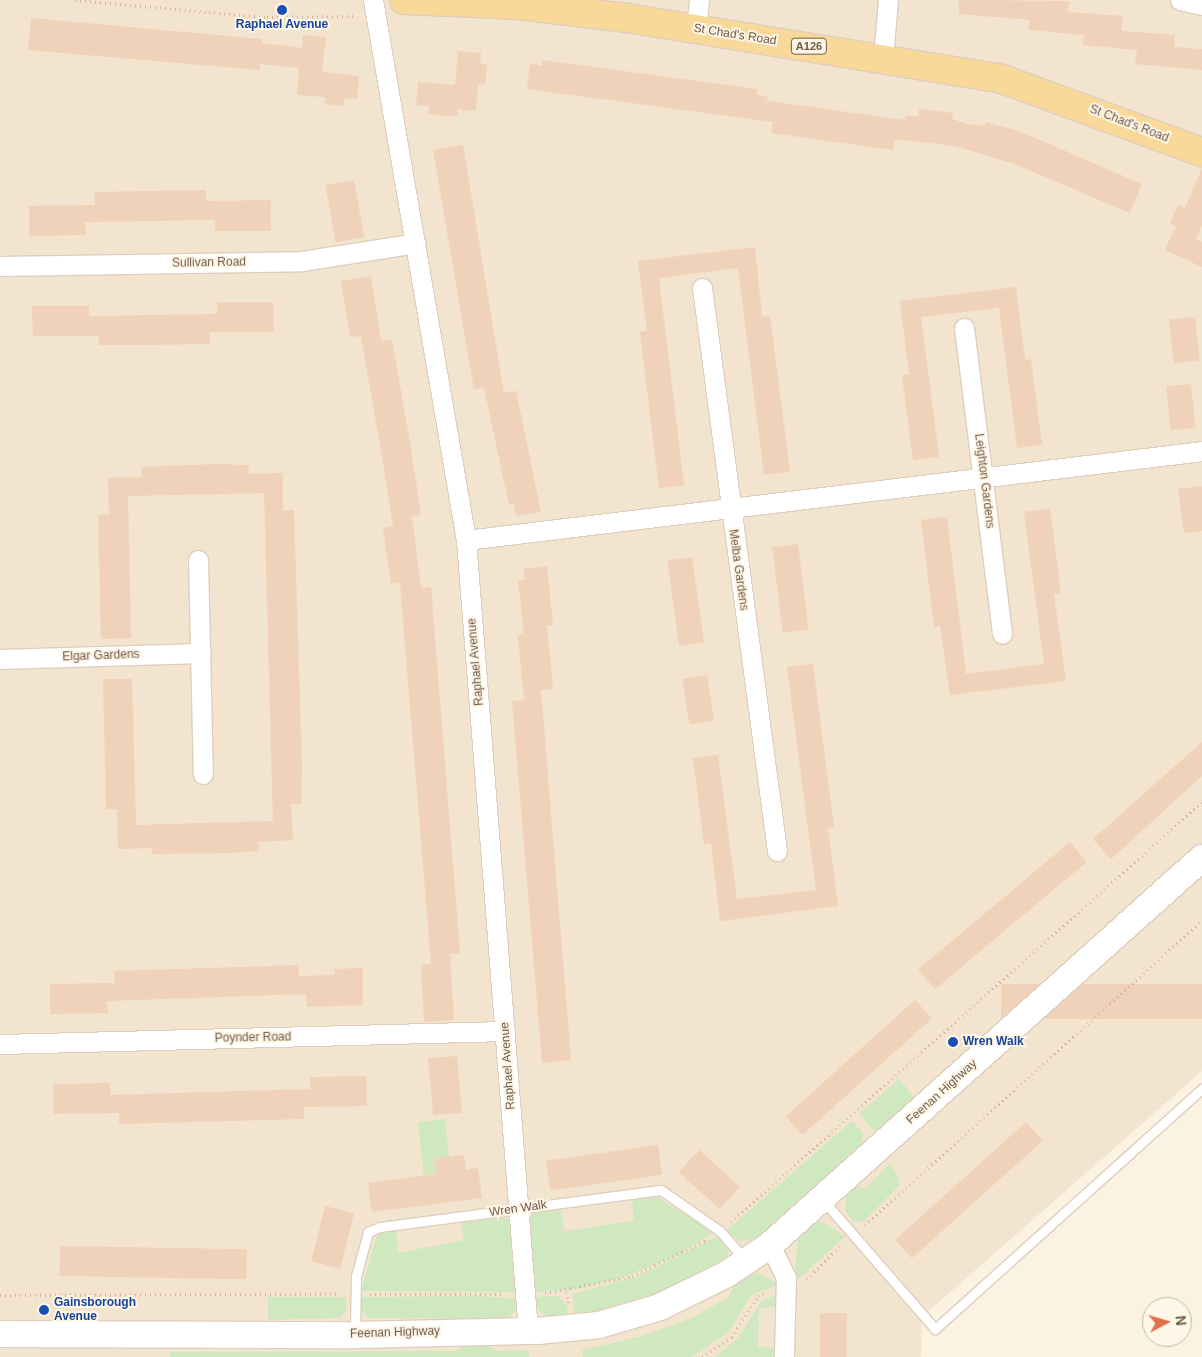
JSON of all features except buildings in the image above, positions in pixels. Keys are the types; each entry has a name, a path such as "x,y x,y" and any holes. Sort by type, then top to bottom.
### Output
{"main road":[{"name":"St Chad's Road","path":"404,0 518,2 883,58 1002,79 1202,152"}],"street":[{"name":"Raphael Avenue","path":"373,0 466,540 528,1331"},
{"path":"696,29 699,0"},
{"path":"883,58 888,0"},
{"path":"1180,0 1202,5"},
{"name":"Sullivan Road","path":"0,266 302,261 416,243"},
{"name":"Melba Gardens","path":"702,288 729,508 777,851"},
{"name":"Leighton Gardens","path":"964,328 1002,634"},
{"path":"466,540 1202,451"},
{"path":"198,560 203,774"},
{"name":"Elgar Gardens","path":"0,659 201,652"},
{"name":"Feenan Highway","path":"0,1334 355,1335 528,1331 590,1327 635,1316 694,1293 746,1262 770,1245 823,1200 1202,858"},
{"name":"Poynder Road","path":"0,1044 505,1031"},
{"path":"770,1245 786,1278 784,1357"}],"lane":[{"path":"823,1200 935,1329 1202,1089"},
{"name":"Wren Walk","path":"355,1335 355,1294 372,1229 661,1190 720,1231 746,1262"}],"path":[{"path":"75,0 267,17 361,17"},
{"path":"0,1295 525,1294 569,1292 624,1279 694,1248 720,1231 1202,802"},
{"path":"859,1230 1202,920"},
{"path":"803,1283 843,1244"},
{"path":"702,1357 735,1333 758,1296 775,1290"}],"shaded area":[{"path":"0,0 1202,0 1202,1071 922,1317 921,1357 0,1357"}],"green space":[{"path":"899,1079 916,1099 880,1131 873,1130 859,1114"},
{"path":"445,1119 449,1157 434,1159 436,1174 424,1176 418,1122"},
{"path":"852,1121 863,1133 861,1146 761,1237 740,1241 726,1231"},
{"path":"890,1164 899,1178 899,1186 865,1220 853,1222 845,1211 846,1193 856,1185 865,1189"},
{"path":"655,1196 714,1232 676,1256 620,1278 577,1289 533,1292 530,1213 561,1208 564,1231 634,1221 632,1199"},
{"path":"501,1216 510,1220 517,1292 361,1291 377,1234 396,1230 398,1253 464,1240 461,1221"},
{"path":"823,1222 845,1237 794,1283 798,1240 814,1223"},
{"path":"719,1235 729,1249 727,1260 664,1294 594,1314 575,1315 572,1294 638,1276"},
{"path":"760,1273 778,1285 751,1295 728,1333 691,1357 583,1357 582,1350 642,1336 692,1318 728,1298 734,1285 745,1276"},
{"path":"779,1294 780,1306 759,1309 758,1347 776,1348 774,1357 715,1357 738,1338 762,1300"},
{"path":"480,1296 518,1299 518,1308 507,1319 369,1318 360,1311 360,1297"},
{"path":"558,1296 568,1307 566,1317 547,1317 535,1307 533,1297"},
{"path":"268,1297 346,1297 346,1311 340,1318 268,1320"},
{"path":"484,1342 496,1351 529,1350 529,1357 170,1357 170,1352 456,1351 468,1343"}],"place":[{"name":"Raphael Avenue","path":"282,10"},
{"name":"Wren Walk","path":"953,1042"},
{"name":"Gainsborough Avenue","path":"44,1310"}]}
